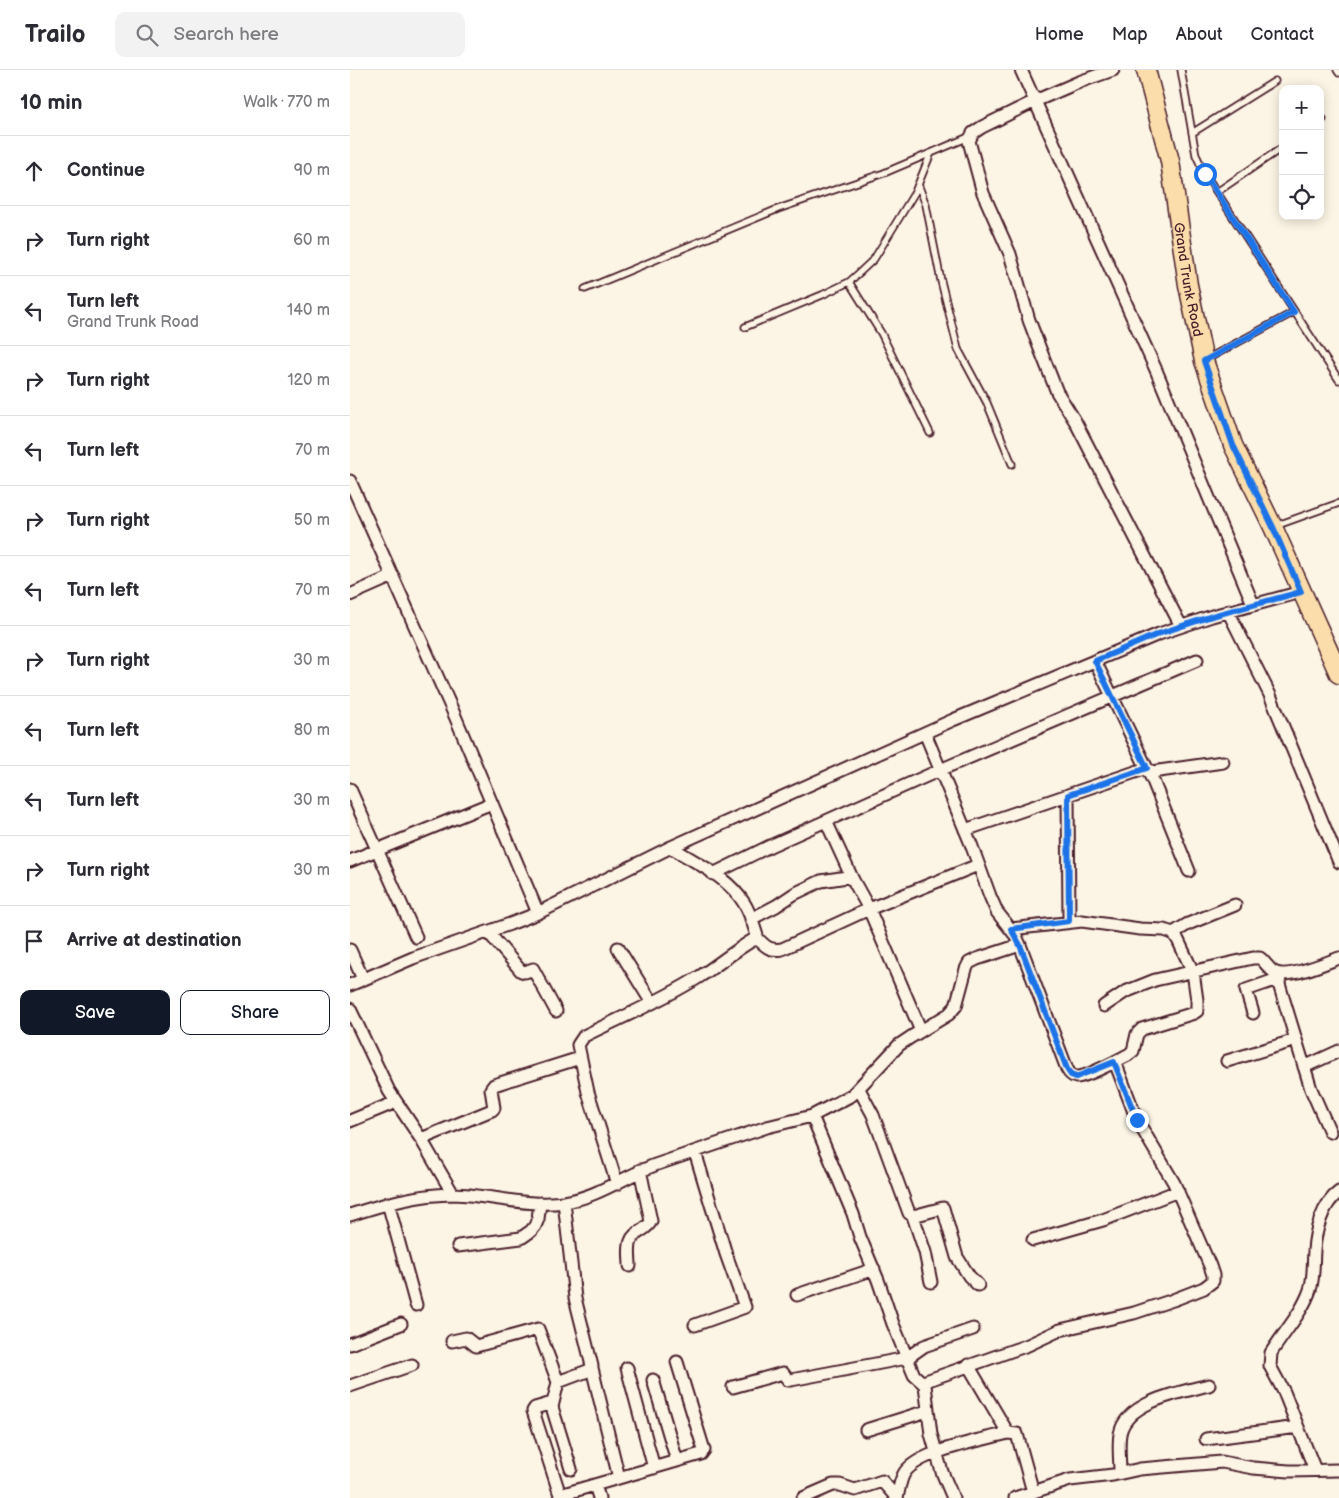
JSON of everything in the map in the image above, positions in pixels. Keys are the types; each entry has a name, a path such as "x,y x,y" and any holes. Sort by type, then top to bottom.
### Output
{"main road":[{"name":"Grand Trunk Road","path":"1146,70 1170,161 1188,285 1204,361 1233,445 1273,527 1339,674"}],"street":[{"path":"1021,70 1156,370 1253,604"},
{"path":"1113,70 1035,101 982,127 971,136 969,141 983,193 1010,254 1029,320 1054,384 1122,510 1181,626"},
{"path":"350,481 492,803 538,913"},
{"path":"350,594 393,576"},
{"path":"350,985 413,958 538,913 671,846 925,733 1095,661 1181,626 1228,611 1301,592"},
{"path":"1228,611 1270,695 1339,862"},
{"path":"713,874 770,846 940,770 1112,695 1198,660"},
{"path":"1095,661 1147,768 1189,871"},
{"path":"925,733 997,912 1011,929 1020,945 1067,1069 1071,1075 1076,1077 1114,1062 1133,1051 1136,1034 1142,1029 1194,1013 1197,1010 1193,972 1178,940 1164,930 1140,929 1082,921 1011,929"},
{"path":"1147,768 1152,772 1223,762"},
{"path":"965,830 1147,768"},
{"path":"350,789 416,937"},
{"path":"1068,795 1069,921"},
{"path":"350,861 492,803"},
{"path":"826,821 853,880 869,909 920,1031"},
{"path":"671,846 734,890 744,903 758,939 768,949 774,950 782,949 869,909 978,865"},
{"path":"751,920 794,894 821,881 847,877 853,880"},
{"path":"1172,934 1188,924 1235,905"},
{"path":"488,932 522,972 533,970 556,1011"},
{"path":"617,1184 590,1101 578,1045 584,1036 652,1003 700,976 748,943 758,939"},
{"path":"350,1215 388,1203 453,1194 540,1203 564,1202 600,1192 640,1170 767,1127 812,1116 852,1095 880,1063 899,1045 949,1014 956,1006 969,963 1020,945"},
{"path":"618,948 652,1003"},
{"path":"350,950 363,979"},
{"path":"1104,1006 1125,992 1155,980 1260,958 1278,974 1279,984 1311,1089 1330,1132"},
{"path":"1278,974 1294,973 1339,958"},
{"path":"1254,1013 1246,990 1275,980 1278,974"},
{"path":"350,1009 389,1091 421,1139 453,1194"},
{"path":"1227,1060 1296,1040"},
{"path":"1304,1067 1339,1051"},
{"path":"421,1139 492,1110 494,1108 491,1090 494,1085 580,1058"},
{"path":"923,1382 1028,1345 1060,1330 1134,1313 1173,1300 1209,1285 1213,1281 1210,1266 1178,1191 1137,1120 1114,1062"},
{"path":"858,1089 873,1115 909,1213 913,1216 925,1252 931,1282"},
{"path":"350,1121 396,1102"},
{"path":"812,1116 854,1214 860,1237 915,1378 923,1382 926,1390 931,1434 953,1498"},
{"path":"694,1152 745,1307 695,1325"},
{"path":"630,1266 632,1238 648,1227 651,1221 640,1170"},
{"path":"1033,1240 1103,1220 1178,1191"},
{"path":"1315,1470 1284,1392 1270,1366 1270,1360 1271,1353 1298,1313 1310,1289 1314,1248 1319,1223 1327,1207 1339,1192"},
{"path":"564,1202 574,1291 620,1478"},
{"path":"388,1203 416,1305"},
{"path":"458,1246 521,1238 535,1226 540,1203"},
{"path":"913,1216 943,1208 957,1257 966,1272 978,1285"},
{"path":"797,1295 874,1269"},
{"path":"350,1344 401,1324"},
{"path":"452,1341 466,1338 476,1346 538,1329 558,1382 552,1403 571,1469"},
{"path":"733,1387 784,1373 788,1380 791,1380 907,1358 924,1346 973,1329"},
{"path":"552,1403 534,1408 533,1411 560,1495 564,1496 701,1454 704,1452 677,1362"},
{"path":"350,1386 412,1365"},
{"path":"968,1365 1008,1433"},
{"path":"558,1382 592,1368"},
{"path":"627,1368 654,1468"},
{"path":"653,1380 676,1461"},
{"path":"1120,1473 1120,1435 1126,1419 1151,1401 1209,1386"},
{"path":"866,1430 927,1411"},
{"path":"1206,1439 1298,1427"},
{"path":"897,1498 905,1472 922,1459 936,1452 1008,1433 1017,1434 1033,1492"},
{"path":"1015,1498 1070,1480 1140,1469 1222,1462 1253,1468 1289,1471 1339,1470"},
{"path":"803,1498 837,1484 855,1490 882,1481 897,1498"},
{"path":"595,1485 599,1498"}],"lane":[{"path":"1181,70 1196,155 1200,164 1339,380"},
{"path":"1192,133 1275,80"},
{"path":"585,289 778,209 884,173 971,136"},
{"path":"1217,192 1279,150"},
{"path":"745,327 849,282 874,259 915,192 931,153"},
{"path":"918,184 926,205 941,281 956,341 987,403 1012,464"},
{"path":"849,282 881,333 930,433"},
{"path":"1204,361 1294,312"},
{"path":"1273,527 1339,503"}],"route":[{"path":"1137,1120 1114,1062 1076,1077 1071,1075 1067,1069 1020,945 1011,929 1069,921 1068,795 1147,768 1095,661 1158,634 1212,616 1301,592 1273,527 1233,445 1204,361 1294,312 1205,174"}]}
